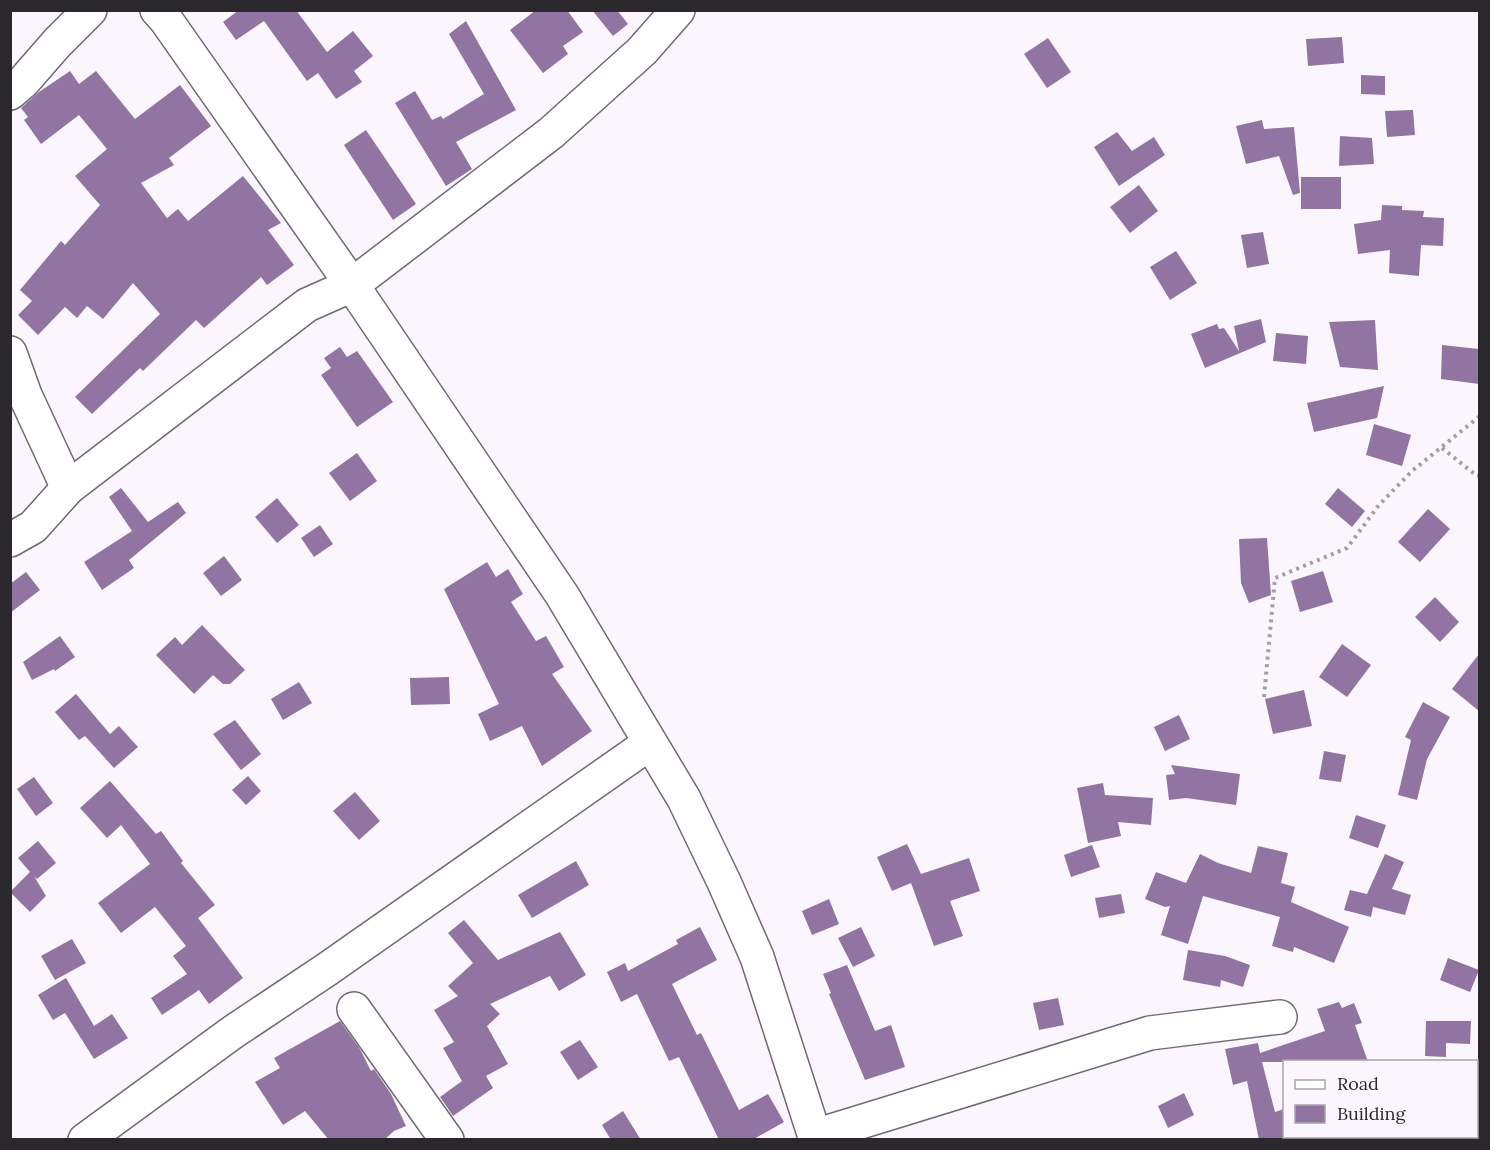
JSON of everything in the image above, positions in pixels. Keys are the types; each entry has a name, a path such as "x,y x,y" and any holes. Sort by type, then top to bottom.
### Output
{"street":[{"path":"10,93 90,10"},
{"path":"157,10 251,138 562,595 684,799 757,957 815,1138 1150,1033 1280,1017"},
{"path":"10,540 33,527 68,488 307,305 352,285 551,133 642,51 678,10"},
{"path":"10,352 25,395 68,488"},
{"path":"85,1140 233,1032 336,964 650,743"},
{"path":"354,1009 447,1140"}],"path":[{"path":"1264,697 1275,578 1347,548 1379,505 1412,471 1479,416"},
{"path":"1442,448 1479,476"}],"building":[{"path":"239,10 296,10 327,52 353,31 373,56 354,71 362,82 336,99 318,73 307,81 264,21 236,40 223,22"},
{"path":"536,10 567,10 583,32 563,46 568,54 543,73 510,30"},
{"path":"592,10 617,10 628,24 613,36"},
{"path":"466,21 516,110 456,142 472,169 446,186 395,103 415,91 432,120 441,116 443,119 484,94 449,34"},
{"path":"1342,37 1344,63 1308,66 1306,39"},
{"path":"1048,38 1071,72 1047,88 1024,54"},
{"path":"70,71 79,84 96,71 135,119 180,85 211,126 169,158 174,165 141,183 167,218 178,209 188,221 243,176 281,223 268,230 294,265 267,285 261,277 204,328 196,320 143,371 140,368 92,414 75,397 160,314 133,283 103,319 87,306 77,318 65,307 38,335 18,315 32,301 20,290 61,241 65,245 100,205 75,176 107,149 79,115 41,144 24,120 28,117 21,108 39,92"},
{"path":"1361,75 1385,76 1385,95 1361,94"},
{"path":"1413,110 1415,135 1387,137 1385,111"},
{"path":"1262,120 1264,129 1294,127 1300,193 1293,195 1279,156 1246,164 1236,126"},
{"path":"366,130 416,204 393,220 344,145"},
{"path":"1117,132 1132,151 1154,137 1165,155 1119,186 1094,147"},
{"path":"1340,136 1372,138 1374,164 1339,166"},
{"path":"1301,177 1341,177 1341,209 1301,209"},
{"path":"1139,185 1158,211 1130,233 1110,207"},
{"path":"1382,205 1402,206 1402,210 1424,211 1423,217 1444,218 1443,246 1421,245 1419,276 1389,273 1390,250 1358,254 1354,224 1381,220"},
{"path":"1263,232 1269,264 1247,268 1241,235"},
{"path":"1176,251 1197,283 1170,300 1150,267"},
{"path":"1261,319 1266,342 1205,368 1191,334 1217,324 1219,329 1224,328 1239,351 1234,326"},
{"path":"1375,320 1378,370 1340,367 1329,322"},
{"path":"1276,333 1308,336 1306,364 1273,361"},
{"path":"1442,345 1479,349 1479,384 1441,379"},
{"path":"340,347 347,357 357,351 393,402 357,427 321,375 331,368 324,358"},
{"path":"1384,386 1377,418 1314,432 1307,403"},
{"path":"1374,424 1411,435 1402,466 1366,455"},
{"path":"357,453 377,481 350,501 329,473"},
{"path":"121,488 148,522 178,502 186,513 129,560 134,568 102,590 84,562 132,531 109,497"},
{"path":"1338,488 1365,511 1352,527 1325,504"},
{"path":"277,498 299,525 277,543 255,517"},
{"path":"1428,509 1450,529 1420,562 1398,542"},
{"path":"320,525 333,544 314,557 301,538"},
{"path":"1267,538 1271,595 1249,603 1241,583 1239,539"},
{"path":"224,556 242,580 221,596 203,573"},
{"path":"487,562 496,577 508,569 523,594 511,602 536,641 546,636 564,667 552,674 592,731 542,766 522,726 490,741 478,714 499,704 444,589"},
{"path":"1323,571 1333,602 1300,612 1291,581"},
{"path":"26,572 40,590 10,613 10,584"},
{"path":"1435,597 1459,622 1440,642 1415,617"},
{"path":"202,625 245,670 230,684 223,684 213,675 194,694 156,655 175,637 182,645"},
{"path":"60,636 75,657 55,671 54,669 32,680 23,662"},
{"path":"1342,644 1371,665 1347,697 1319,677"},
{"path":"1479,654 1479,711 1452,689"},
{"path":"449,677 450,704 411,705 410,678"},
{"path":"299,682 312,703 283,720 271,699"},
{"path":"1304,690 1312,726 1273,734 1265,699"},
{"path":"76,694 110,734 119,726 138,747 114,768 85,736 79,740 55,712"},
{"path":"1423,702 1450,717 1427,759 1417,800 1398,795 1411,740 1405,737"},
{"path":"1179,715 1190,739 1165,751 1154,727"},
{"path":"235,720 261,754 241,770 213,734"},
{"path":"1324,751 1346,755 1341,782 1319,779"},
{"path":"1171,765 1240,774 1236,805 1186,798 1169,800 1166,775 1175,774"},
{"path":"248,776 261,791 246,805 232,790"},
{"path":"34,777 53,803 36,816 17,789"},
{"path":"110,781 156,834 161,831 183,861 181,863 215,905 198,918 243,978 209,1004 199,990 162,1015 151,998 187,974 173,956 186,946 155,907 121,933 98,903 150,864 121,825 107,838 80,808"},
{"path":"1103,783 1105,795 1153,798 1151,825 1118,822 1121,836 1088,843 1077,788"},
{"path":"355,792 380,821 359,840 333,811"},
{"path":"1356,815 1386,825 1378,848 1349,838"},
{"path":"38,841 56,863 37,879 34,876 46,896 30,912 10,892 30,872 18,858"},
{"path":"907,844 921,874 969,858 980,891 950,901 963,936 934,946 911,883 892,891 877,857"},
{"path":"1092,845 1100,867 1071,877 1064,855"},
{"path":"1258,846 1288,853 1281,883 1295,887 1291,902 1349,927 1334,963 1294,947 1293,952 1272,946 1280,917 1203,896 1188,944 1161,935 1170,906 1165,907 1145,899 1156,872 1186,883 1200,854 1218,863 1251,873"},
{"path":"1385,854 1404,862 1392,889 1411,895 1405,915 1373,907 1371,917 1344,910 1350,890 1367,894"},
{"path":"576,861 589,885 532,918 518,895"},
{"path":"1121,894 1125,913 1099,918 1095,898"},
{"path":"829,899 839,924 812,935 802,911"},
{"path":"464,920 498,960 560,932 586,975 559,991 550,976 490,1004 500,1014 487,1026 508,1064 486,1076 493,1088 453,1116 440,1097 462,1081 443,1048 454,1042 434,1010 458,996 448,986 473,963 448,933"},
{"path":"700,927 717,960 672,984 697,1035 701,1033 739,1110 768,1094 784,1122 752,1140 719,1140 679,1057 669,1061 637,994 621,1002 607,972 625,963 628,971 678,944 676,940"},
{"path":"861,927 875,956 853,967 838,938"},
{"path":"72,939 86,963 55,980 41,956"},
{"path":"1188,950 1225,956 1250,965 1243,987 1221,980 1220,987 1183,980"},
{"path":"1448,958 1479,970 1470,992 1440,980"},
{"path":"847,965 875,1031 891,1025 905,1067 865,1080 823,974"},
{"path":"66,978 94,1026 112,1014 128,1038 94,1059 65,1013 53,1020 38,995"},
{"path":"1058,998 1064,1025 1039,1030 1033,1003"},
{"path":"1339,1002 1342,1008 1354,1003 1362,1023 1355,1025 1367,1060 1262,1062 1275,1112 1283,1109 1284,1140 1259,1140 1247,1081 1233,1085 1225,1049 1258,1043 1260,1053 1325,1031 1317,1009"},
{"path":"340,1021 360,1049 371,1071 374,1069 391,1094 406,1126 394,1131 384,1140 329,1140 305,1111 283,1125 255,1082 280,1068 274,1058"},
{"path":"1426,1021 1471,1021 1470,1044 1446,1043 1446,1057 1425,1056"},
{"path":"580,1040 598,1067 578,1080 560,1052"},
{"path":"1184,1093 1194,1115 1168,1128 1158,1106"},
{"path":"623,1111 641,1140 611,1140 602,1125"}]}
